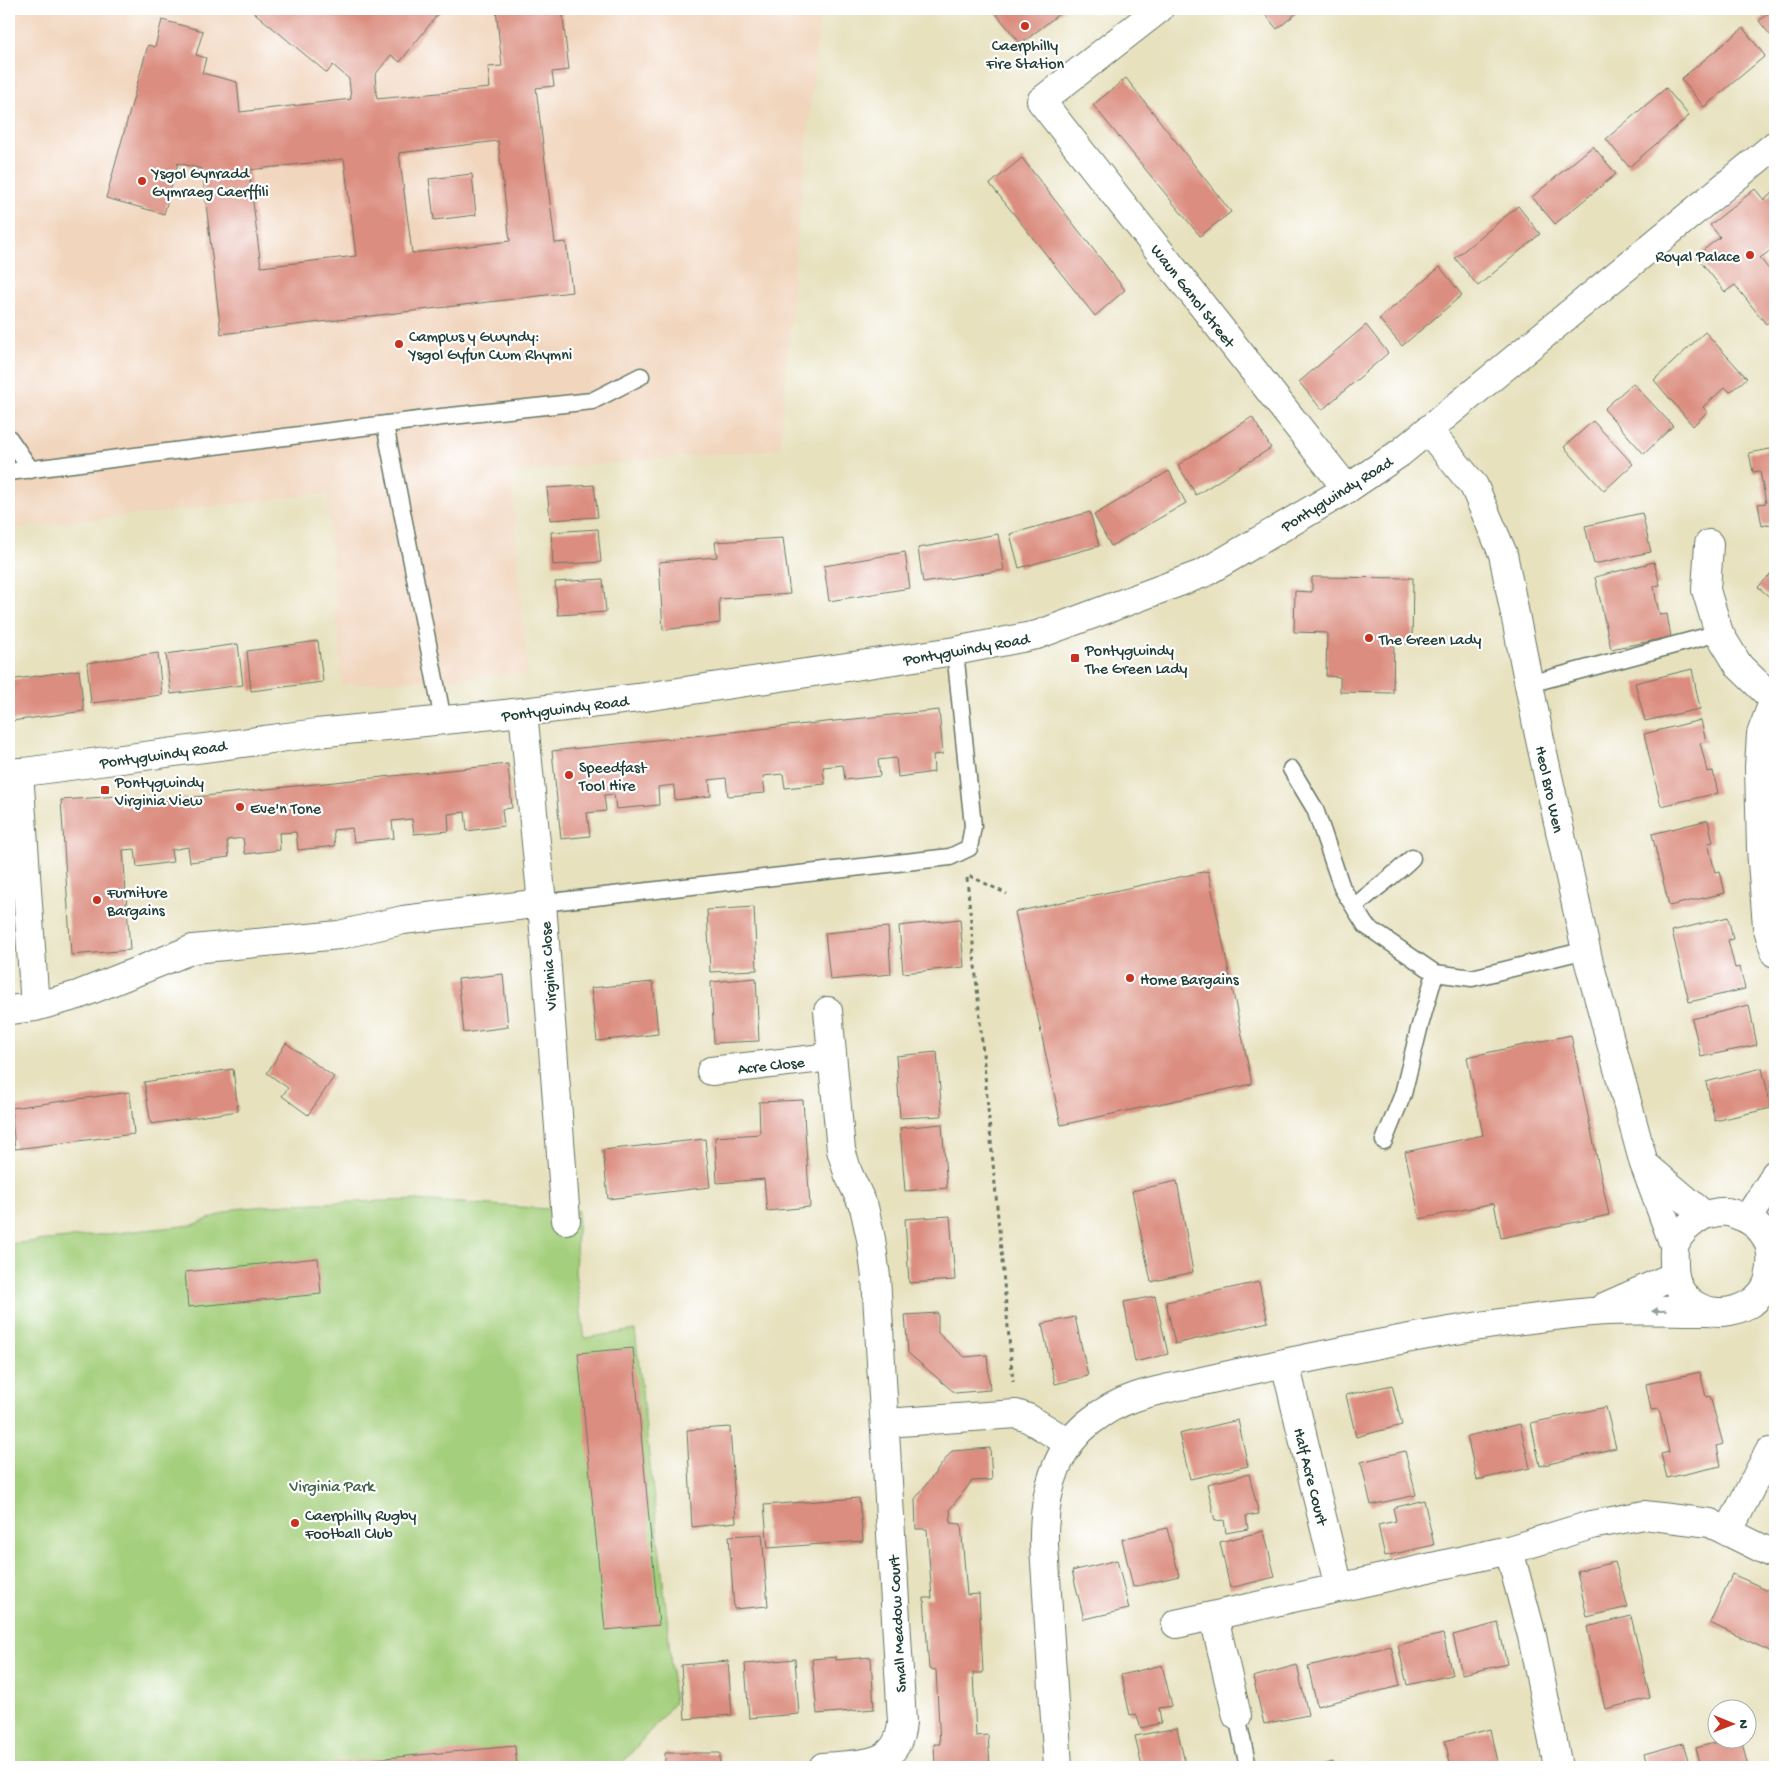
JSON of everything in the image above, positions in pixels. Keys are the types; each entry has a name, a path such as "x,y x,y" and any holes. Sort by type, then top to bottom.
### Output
{"street":[{"name":"Waun Ganol Street","path":"1159,9 1040,101 1347,489"},
{"name":"Pontygwindy Road","path":"14,773 317,733 638,698 954,651 1037,636 1204,572 1347,489 1400,453 1775,145"},
{"name":"Heol Bro Wen","path":"1428,430 1474,486 1503,554 1586,950 1644,1164 1674,1246 1674,1276"},
{"path":"1709,544 1706,590 1719,633 1739,666 1774,698 1761,734 1759,767 1761,849 1767,926 1775,953"},
{"name":"Virginia Close","path":"523,712 542,903 566,1220"},
{"path":"14,773 22,1009 78,995 193,950 339,935 403,920 542,903"},
{"name":"Small Meadow Court","path":"823,1767 878,1760 888,1755 896,1746 901,1736 876,1276 864,1207 848,1173 841,1150 828,1011"},
{"name":"Acre Close","path":"711,1071 831,1057"},
{"path":"1644,1164 1704,1215"},
{"path":"1747,1218 1775,1174"},
{"path":"1674,1246 1691,1222 1704,1215 1726,1212 1747,1218 1758,1227 1766,1238 1774,1267 1768,1284 1756,1300 1738,1310"},
{"path":"1594,1312 1674,1276 1681,1291 1692,1303 1707,1311"},
{"path":"1058,1767 1043,1522 1046,1498 1051,1478 1069,1443 1089,1422 1103,1412 1116,1404 1141,1394 1285,1363 1479,1325 1594,1312 1707,1311 1723,1313 1738,1310 1775,1312"},
{"name":"Half Acre Court","path":"1285,1363 1339,1588"},
{"path":"885,1423 1016,1414 1028,1418 1069,1443"},
{"path":"1728,1532 1769,1452"},
{"path":"1176,1624 1509,1550 1591,1525 1644,1515 1710,1523 1775,1555"},
{"path":"1509,1550 1532,1636 1558,1767"},
{"path":"1214,1617 1237,1716"}],"lane":[{"path":"9,472 592,401 642,376"},
{"path":"385,425 443,720"},
{"path":"9,438 31,470"},
{"path":"1529,684 1719,633"},
{"path":"542,903 950,856 969,848 973,826 954,651"},
{"path":"1291,769 1315,809 1342,888 1366,926 1435,973 1472,978 1586,950"},
{"path":"1354,907 1412,858"},
{"path":"1384,1141 1403,1094 1418,1029 1435,973"},
{"path":"1237,1716 1248,1767"}],"path":[{"path":"1007,894 967,875 1016,1414"}],"shaded area":[{"name":"Campws y Gwyndy: Ysgol Gyfun Cwm Rhymni","path":"9,9 820,9 797,239 780,448 511,472 527,674 342,685 327,493 9,529"}],"green space":[{"name":"Caerphilly Rugby Football Club","path":"417,1200 578,1211 575,1273 585,1338 635,1330 667,1617 674,1703 619,1767 9,1767 9,1244 193,1225 234,1209 287,1204"}],"building":[{"path":"250,9 442,9 400,62 391,55 375,75 377,99 490,88 488,67 502,66 496,9 562,9 569,70 552,72 554,86 536,88 555,243 566,242 572,292 221,334 202,169 178,163 164,214 106,198 148,45 155,47 162,20 203,31 196,55 206,58 202,73 237,82 240,112 351,99 349,79 333,65 327,73","holes":["498,141 510,241 412,253 399,153","344,159 356,256 261,267 249,170"]},
{"name":"Caerphilly Fire Station","path":"992,9 1065,9 1021,44"},
{"path":"1261,9 1302,9 1277,29"},
{"path":"1775,9 1775,41 1759,21"},
{"path":"1743,28 1765,56 1704,107 1681,79"},
{"path":"1126,78 1231,212 1200,236 1093,105"},
{"path":"1666,88 1689,116 1629,167 1606,139"},
{"path":"1593,146 1616,174 1555,224 1532,197"},
{"path":"1022,158 1125,290 1095,316 990,184"},
{"path":"472,174 476,215 434,220 429,179"},
{"path":"1755,189 1764,200 1775,191 1775,247 1760,258 1775,277 1775,317 1766,324 1735,285 1725,292 1696,256 1720,237 1710,225"},
{"path":"1518,206 1540,234 1478,286 1455,258"},
{"path":"1440,267 1462,295 1402,346 1379,319"},
{"path":"1366,325 1388,353 1322,410 1299,382"},
{"path":"1705,332 1747,378 1730,392 1725,387 1703,407 1707,412 1693,426 1654,380"},
{"path":"1633,383 1673,426 1644,454 1604,409"},
{"path":"1252,417 1271,448 1196,495 1178,465"},
{"path":"1593,421 1633,464 1604,491 1564,447"},
{"path":"1775,448 1775,523 1762,526 1758,504 1766,503 1760,471 1753,472 1749,453"},
{"path":"1169,471 1186,503 1111,546 1094,515"},
{"path":"594,485 598,517 550,520 547,488"},
{"path":"1090,512 1099,546 1019,568 1010,534"},
{"path":"1642,513 1651,552 1594,564 1585,526"},
{"path":"598,529 601,562 553,565 551,532"},
{"path":"998,534 1004,570 923,583 918,548"},
{"path":"783,538 790,594 719,599 720,623 663,630 659,562 717,557 715,542"},
{"path":"905,552 910,588 829,601 824,566"},
{"path":"1654,562 1660,585 1654,586 1656,600 1660,615 1667,614 1671,637 1611,649 1595,577"},
{"path":"1775,570 1775,598 1773,600 1758,587"},
{"name":"The Green Lady","path":"1312,577 1413,578 1412,644 1394,643 1393,693 1340,692 1340,677 1326,676 1327,633 1294,632 1295,591 1312,592"},
{"path":"603,579 606,612 558,615 555,582"},
{"path":"318,641 323,682 251,691 247,651"},
{"path":"238,644 243,685 171,694 166,654"},
{"path":"158,653 162,695 91,703 87,663"},
{"path":"1692,669 1700,709 1645,721 1635,683"},
{"path":"79,670 84,711 12,721 9,680"},
{"path":"939,710 943,754 933,755 934,772 898,777 896,758 878,760 880,776 845,780 843,765 823,767 825,784 785,788 783,774 763,776 765,793 728,796 726,778 709,780 711,796 675,800 674,785 658,787 659,805 616,809 614,794 604,795 606,811 587,813 590,836 561,839 552,751"},
{"path":"1701,720 1706,742 1700,743 1707,772 1713,771 1718,793 1661,806 1644,734"},
{"path":"508,764 512,808 502,809 504,826 467,831 465,812 448,814 449,831 414,834 412,819 392,821 394,838 354,842 352,828 333,830 335,846 298,850 296,832 279,833 280,850 245,854 243,838 227,840 229,857 190,862 188,847 171,850 173,862 137,867 135,849 123,850 130,950 71,955 61,800 119,796 119,806"},
{"path":"1708,820 1713,842 1708,843 1715,872 1720,871 1725,893 1669,906 1652,834"},
{"name":"Home Bargains","path":"1208,871 1252,1084 1061,1125 1015,912"},
{"path":"754,907 757,970 710,972 707,910"},
{"path":"1728,917 1733,939 1728,940 1735,968 1740,967 1745,989 1689,1002 1672,931"},
{"path":"960,919 964,967 903,973 899,926"},
{"path":"888,927 891,974 830,980 825,933"},
{"path":"503,974 508,1027 464,1033 458,979"},
{"path":"756,978 759,1041 714,1043 711,982"},
{"path":"653,982 658,1034 597,1041 591,988"},
{"path":"1749,1005 1757,1045 1701,1057 1692,1019"},
{"path":"1571,1035 1609,1215 1501,1238 1494,1203 1420,1219 1405,1152 1483,1135 1467,1057"},
{"path":"286,1043 334,1077 308,1115 282,1096 288,1088 267,1073"},
{"path":"937,1052 942,1116 900,1118 896,1056"},
{"path":"1762,1068 1771,1108 1715,1121 1706,1082"},
{"path":"233,1069 238,1111 151,1124 144,1082"},
{"path":"130,1092 134,1134 15,1149 11,1108"},
{"path":"803,1100 810,1207 767,1211 764,1179 717,1183 715,1137 760,1134 759,1102"},
{"path":"942,1124 947,1188 905,1191 900,1128"},
{"path":"705,1139 710,1187 608,1199 603,1150"},
{"path":"1177,1181 1193,1272 1151,1282 1132,1191"},
{"path":"950,1216 955,1280 909,1283 905,1219"},
{"path":"318,1258 321,1294 188,1307 185,1272"},
{"path":"1259,1282 1268,1322 1175,1344 1166,1302"},
{"path":"1155,1296 1168,1354 1135,1362 1124,1302"},
{"path":"938,1313 938,1333 954,1348 965,1357 987,1355 990,1390 955,1393 908,1353 905,1315"},
{"path":"1075,1317 1088,1376 1055,1384 1042,1324"},
{"path":"633,1348 659,1625 605,1630 578,1353"},
{"path":"1700,1372 1706,1397 1710,1396 1723,1444 1717,1446 1721,1466 1667,1478 1661,1454 1669,1452 1659,1409 1651,1410 1646,1384"},
{"path":"1392,1385 1402,1425 1356,1437 1346,1395"},
{"path":"1606,1407 1616,1448 1540,1466 1531,1423"},
{"path":"1238,1420 1248,1466 1190,1479 1179,1434"},
{"path":"1520,1424 1530,1468 1477,1480 1467,1436"},
{"path":"730,1427 736,1522 692,1527 687,1430"},
{"path":"990,1448 992,1480 972,1481 950,1509 951,1523 961,1524 967,1595 979,1594 983,1673 973,1673 976,1736 988,1735 990,1767 935,1767 934,1744 940,1744 936,1670 929,1669 924,1598 932,1598 927,1529 916,1529 915,1499 952,1451"},
{"path":"1405,1451 1416,1495 1371,1505 1361,1462"},
{"path":"1249,1474 1259,1514 1246,1516 1248,1529 1226,1533 1224,1520 1215,1521 1207,1484"},
{"path":"859,1498 863,1541 768,1548 764,1505"},
{"path":"1424,1500 1434,1545 1385,1556 1378,1525 1396,1521 1393,1508"},
{"path":"1167,1528 1179,1576 1133,1587 1122,1539"},
{"path":"1264,1531 1275,1577 1230,1588 1220,1542"},
{"path":"762,1534 768,1606 734,1609 729,1536"},
{"path":"1117,1560 1129,1609 1084,1619 1072,1571"},
{"path":"1615,1562 1628,1607 1587,1617 1577,1571"},
{"path":"1732,1574 1775,1593 1774,1653 1710,1623"},
{"path":"1631,1616 1650,1698 1605,1709 1587,1627"},
{"path":"1498,1623 1507,1664 1462,1674 1453,1635"},
{"path":"1443,1634 1452,1675 1407,1685 1398,1645"},
{"path":"1391,1646 1400,1686 1317,1706 1308,1666"},
{"path":"836,1657 836,1660 871,1657 874,1709 817,1714 812,1659"},
{"path":"795,1659 799,1714 749,1718 745,1664"},
{"path":"728,1661 732,1715 685,1719 681,1665"},
{"path":"1162,1665 1172,1706 1159,1708 1161,1723 1141,1728 1136,1714 1130,1715 1121,1675"},
{"path":"1297,1665 1308,1715 1264,1724 1253,1677"},
{"path":"1177,1728 1186,1767 1142,1767 1135,1736"},
{"path":"1490,1729 1498,1767 1451,1767 1445,1741"},
{"path":"1683,1743 1690,1767 1648,1767 1644,1754"},
{"path":"1706,1745 1706,1748 1743,1748 1748,1767 1701,1767 1696,1748"},
{"path":"515,1746 517,1767 332,1767 332,1763"},
{"path":"665,1753 720,1753 720,1767 665,1767"},
{"path":"1634,1760 1636,1767 1611,1767"},
{"path":"1333,1762 1335,1767 1315,1767"}],"place":[{"name":"Caerphilly Fire Station","path":"1025,26"},
{"name":"Ysgol Gynradd Gymraeg Caerffili","path":"142,181"},
{"name":"Royal Palace","path":"1750,255"},
{"name":"Campws y Gwyndy: Ysgol Gyfun Cwm Rhymni","path":"399,344"},
{"name":"The Green Lady","path":"1369,638"},
{"name":"Pontygwindy The Green Lady","path":"1075,658"},
{"name":"Speedfast Tool Hire","path":"569,775"},
{"name":"Pontygwindy Virginia View","path":"105,790"},
{"name":"Eve'n Tone","path":"240,807"},
{"name":"Furniture Bargains","path":"97,900"},
{"name":"Home Bargains","path":"1130,978"},
{"name":"Caerphilly Rugby Football Club","path":"295,1523"}],"park label":[{"name":"Virginia Park","path":"332,1485"}]}
